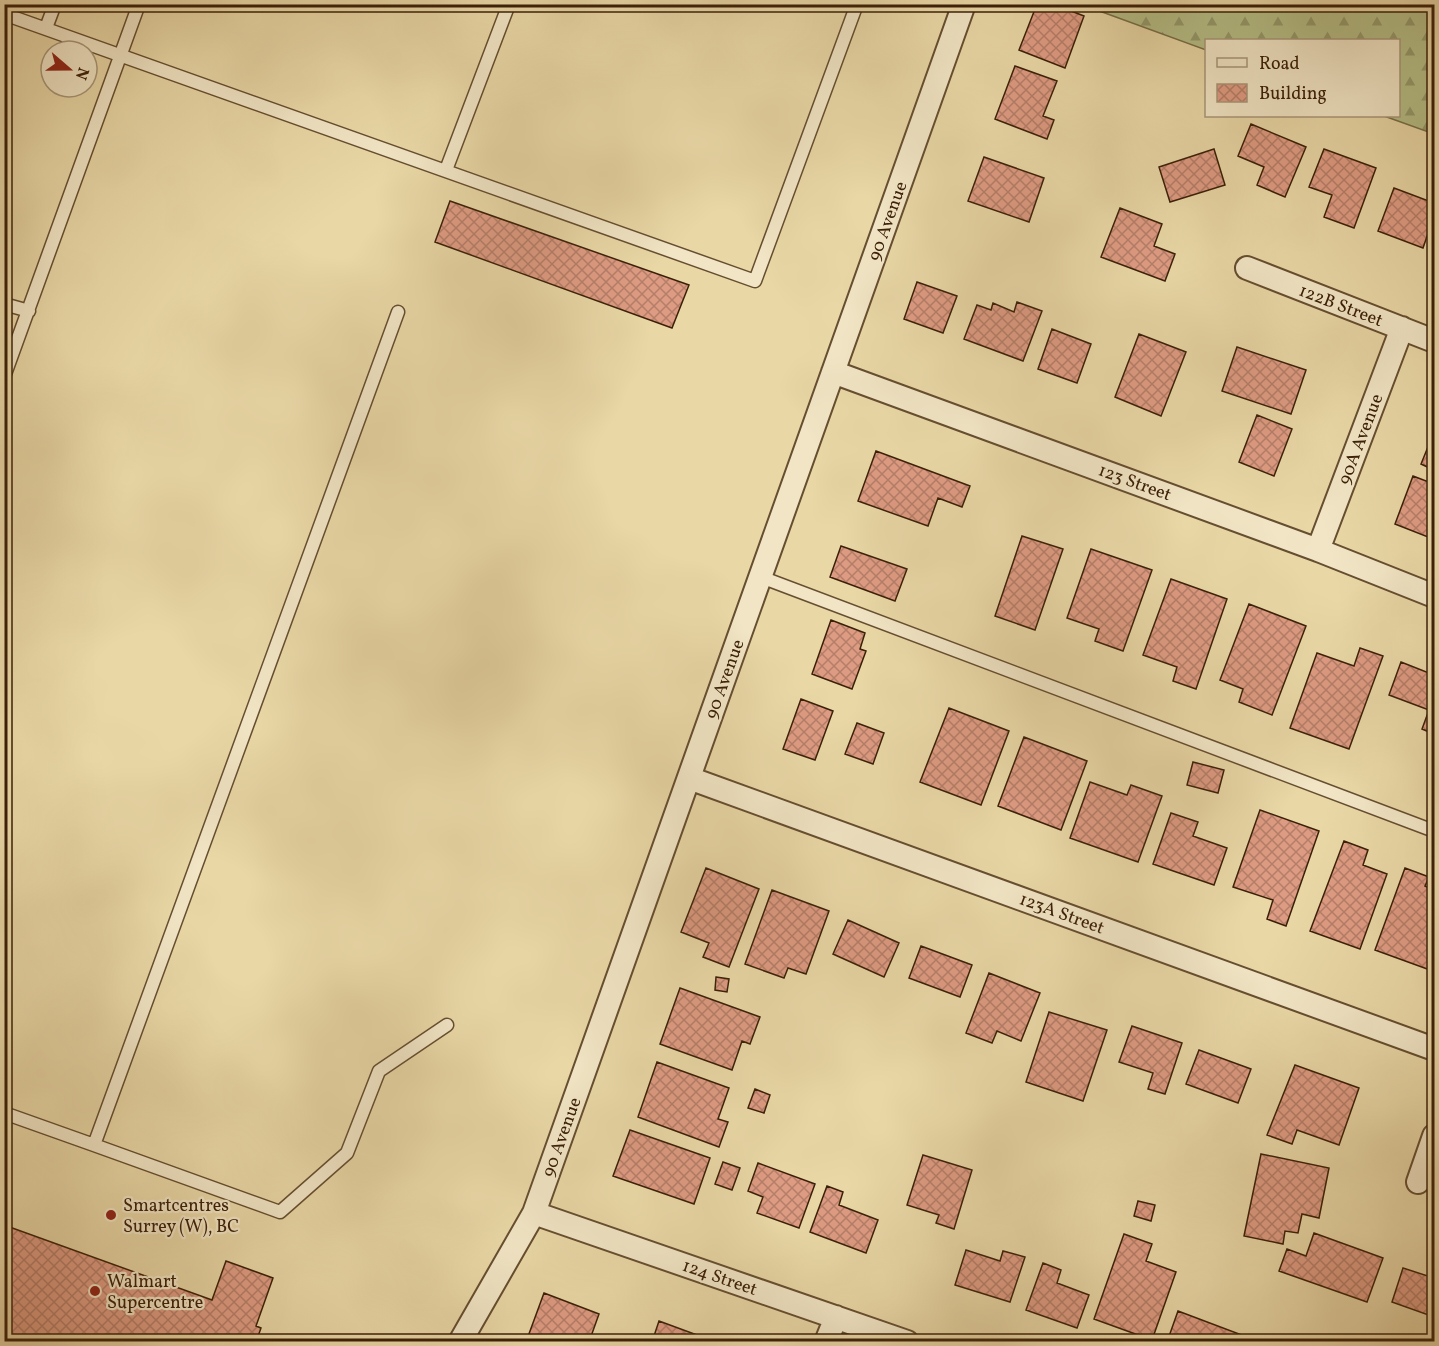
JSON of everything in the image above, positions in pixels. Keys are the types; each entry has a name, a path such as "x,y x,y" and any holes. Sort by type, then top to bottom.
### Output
{"street":[{"name":"90 Avenue","path":"460,1341 534,1213 964,4"},
{"name":"122B Street","path":"1247,268 1434,341"},
{"name":"90A Avenue","path":"1318,550 1402,328"},
{"name":"123 Street","path":"833,372 1318,550 1434,597"},
{"name":"123A Street","path":"689,778 1434,1049"},
{"path":"1418,1182 1434,1136"},
{"name":"124 Street","path":"534,1213 907,1341"},
{"path":"826,1341 836,1317"}],"lane":[{"path":"46,28 55,4"},
{"path":"4,377 140,4"},
{"path":"446,170 509,4"},
{"path":"4,14 755,281 857,4"},
{"path":"4,304 29,311"},
{"path":"94,1145 398,312"},
{"path":"761,577 1434,831"},
{"path":"4,1113 280,1212 347,1153 379,1071 447,1025"}],"green space":[{"path":"1083,5 1434,5 1434,134 1387,117 1400,117 1400,39 1205,39 1205,50"}],"building":[{"path":"1037,4 1053,4 1084,16 1065,68 1019,50"},
{"path":"1015,66 1057,81 1043,116 1054,120 1047,139 995,119"},
{"path":"1251,124 1306,147 1285,197 1257,185 1264,167 1238,156"},
{"path":"1214,149 1225,185 1170,202 1159,167"},
{"path":"1324,149 1376,168 1354,228 1324,217 1332,195 1309,187"},
{"path":"984,157 1044,178 1029,222 968,201"},
{"path":"1394,188 1434,203 1434,216 1423,248 1378,231"},
{"path":"450,201 689,285 672,328 435,242"},
{"path":"1120,208 1162,224 1154,246 1175,254 1165,281 1101,257"},
{"path":"917,282 957,296 943,333 904,319"},
{"path":"1017,302 1042,311 1023,361 964,339 977,305 991,310 993,303 1014,312"},
{"path":"1052,329 1091,344 1077,383 1038,369"},
{"path":"1139,334 1186,352 1161,416 1115,397"},
{"path":"1237,347 1306,370 1291,414 1222,391"},
{"path":"1257,415 1292,429 1274,476 1239,462"},
{"path":"1434,432 1434,470 1421,464"},
{"path":"876,451 970,486 962,507 938,498 928,526 858,501"},
{"path":"1413,476 1434,484 1433,539 1395,524"},
{"path":"1022,536 1063,549 1035,630 995,616"},
{"path":"841,546 907,569 895,601 830,577"},
{"path":"1091,549 1152,570 1123,651 1095,641 1099,629 1067,618"},
{"path":"1171,579 1227,599 1196,689 1173,681 1177,667 1143,655"},
{"path":"1249,604 1306,626 1272,715 1239,702 1243,689 1220,680"},
{"path":"831,620 865,633 860,649 866,651 852,689 812,674"},
{"path":"1360,648 1383,656 1349,749 1290,728 1317,653 1354,666"},
{"path":"1401,662 1434,675 1434,734 1422,729 1429,710 1389,695"},
{"path":"801,699 833,711 815,760 783,749"},
{"path":"949,708 1009,731 981,805 920,782"},
{"path":"857,723 884,733 873,764 845,754"},
{"path":"1024,737 1087,761 1061,830 998,806"},
{"path":"1193,762 1224,770 1218,793 1187,785"},
{"path":"1090,782 1127,795 1131,785 1162,796 1138,862 1070,838"},
{"path":"1260,810 1319,831 1286,926 1267,919 1273,900 1233,887"},
{"path":"1171,813 1198,822 1193,836 1227,848 1214,885 1153,864"},
{"path":"1344,841 1368,850 1363,865 1387,874 1360,949 1310,931"},
{"path":"706,868 759,889 729,967 703,957 709,943 681,932"},
{"path":"1405,868 1429,877 1425,886 1434,890 1434,958 1430,970 1375,950"},
{"path":"772,890 829,911 806,974 788,968 784,978 745,964"},
{"path":"848,920 899,943 884,977 833,954"},
{"path":"921,946 972,965 960,997 909,978"},
{"path":"989,973 1040,993 1021,1041 997,1031 992,1043 966,1033"},
{"path":"716,977 729,979 727,992 715,990"},
{"path":"680,988 760,1017 750,1044 742,1041 732,1070 660,1044"},
{"path":"1049,1012 1107,1030 1083,1101 1026,1082"},
{"path":"1132,1026 1182,1043 1165,1094 1148,1089 1153,1073 1119,1062"},
{"path":"1199,1050 1251,1069 1238,1103 1186,1084"},
{"path":"657,1062 729,1088 718,1119 728,1122 719,1147 638,1117"},
{"path":"1295,1065 1359,1088 1339,1145 1297,1130 1292,1144 1267,1135"},
{"path":"755,1089 770,1095 764,1113 748,1108"},
{"path":"630,1130 710,1158 694,1204 613,1176"},
{"path":"1261,1154 1329,1168 1319,1218 1302,1214 1298,1233 1285,1231 1283,1244 1244,1236"},
{"path":"923,1155 972,1170 954,1229 936,1223 939,1215 907,1205"},
{"path":"723,1162 740,1168 732,1190 715,1184"},
{"path":"758,1163 815,1184 799,1228 757,1213 763,1197 748,1191"},
{"path":"827,1186 843,1192 839,1205 878,1220 866,1253 810,1232"},
{"path":"1138,1201 1155,1205 1151,1221 1134,1216"},
{"name":"Walmart Supercentre","path":"4,1225 212,1300 226,1261 273,1278 256,1326 261,1328 256,1342 4,1342"},
{"path":"1314,1233 1383,1258 1367,1302 1279,1271 1287,1249 1306,1256"},
{"path":"1124,1234 1152,1244 1146,1261 1176,1272 1152,1340 1094,1319"},
{"path":"966,1250 1000,1261 1003,1251 1025,1257 1010,1302 955,1285"},
{"path":"1043,1263 1061,1270 1057,1283 1089,1295 1077,1328 1026,1310"},
{"path":"1403,1268 1434,1278 1434,1317 1392,1302"},
{"path":"544,1293 599,1314 589,1342 526,1342"},
{"path":"1178,1311 1255,1340 1255,1342 1167,1342"},
{"path":"659,1321 716,1342 652,1342"}],"place":[{"name":"Smartcentres Surrey (W), BC","path":"111,1215"},
{"name":"Walmart Supercentre","path":"95,1291"}]}
